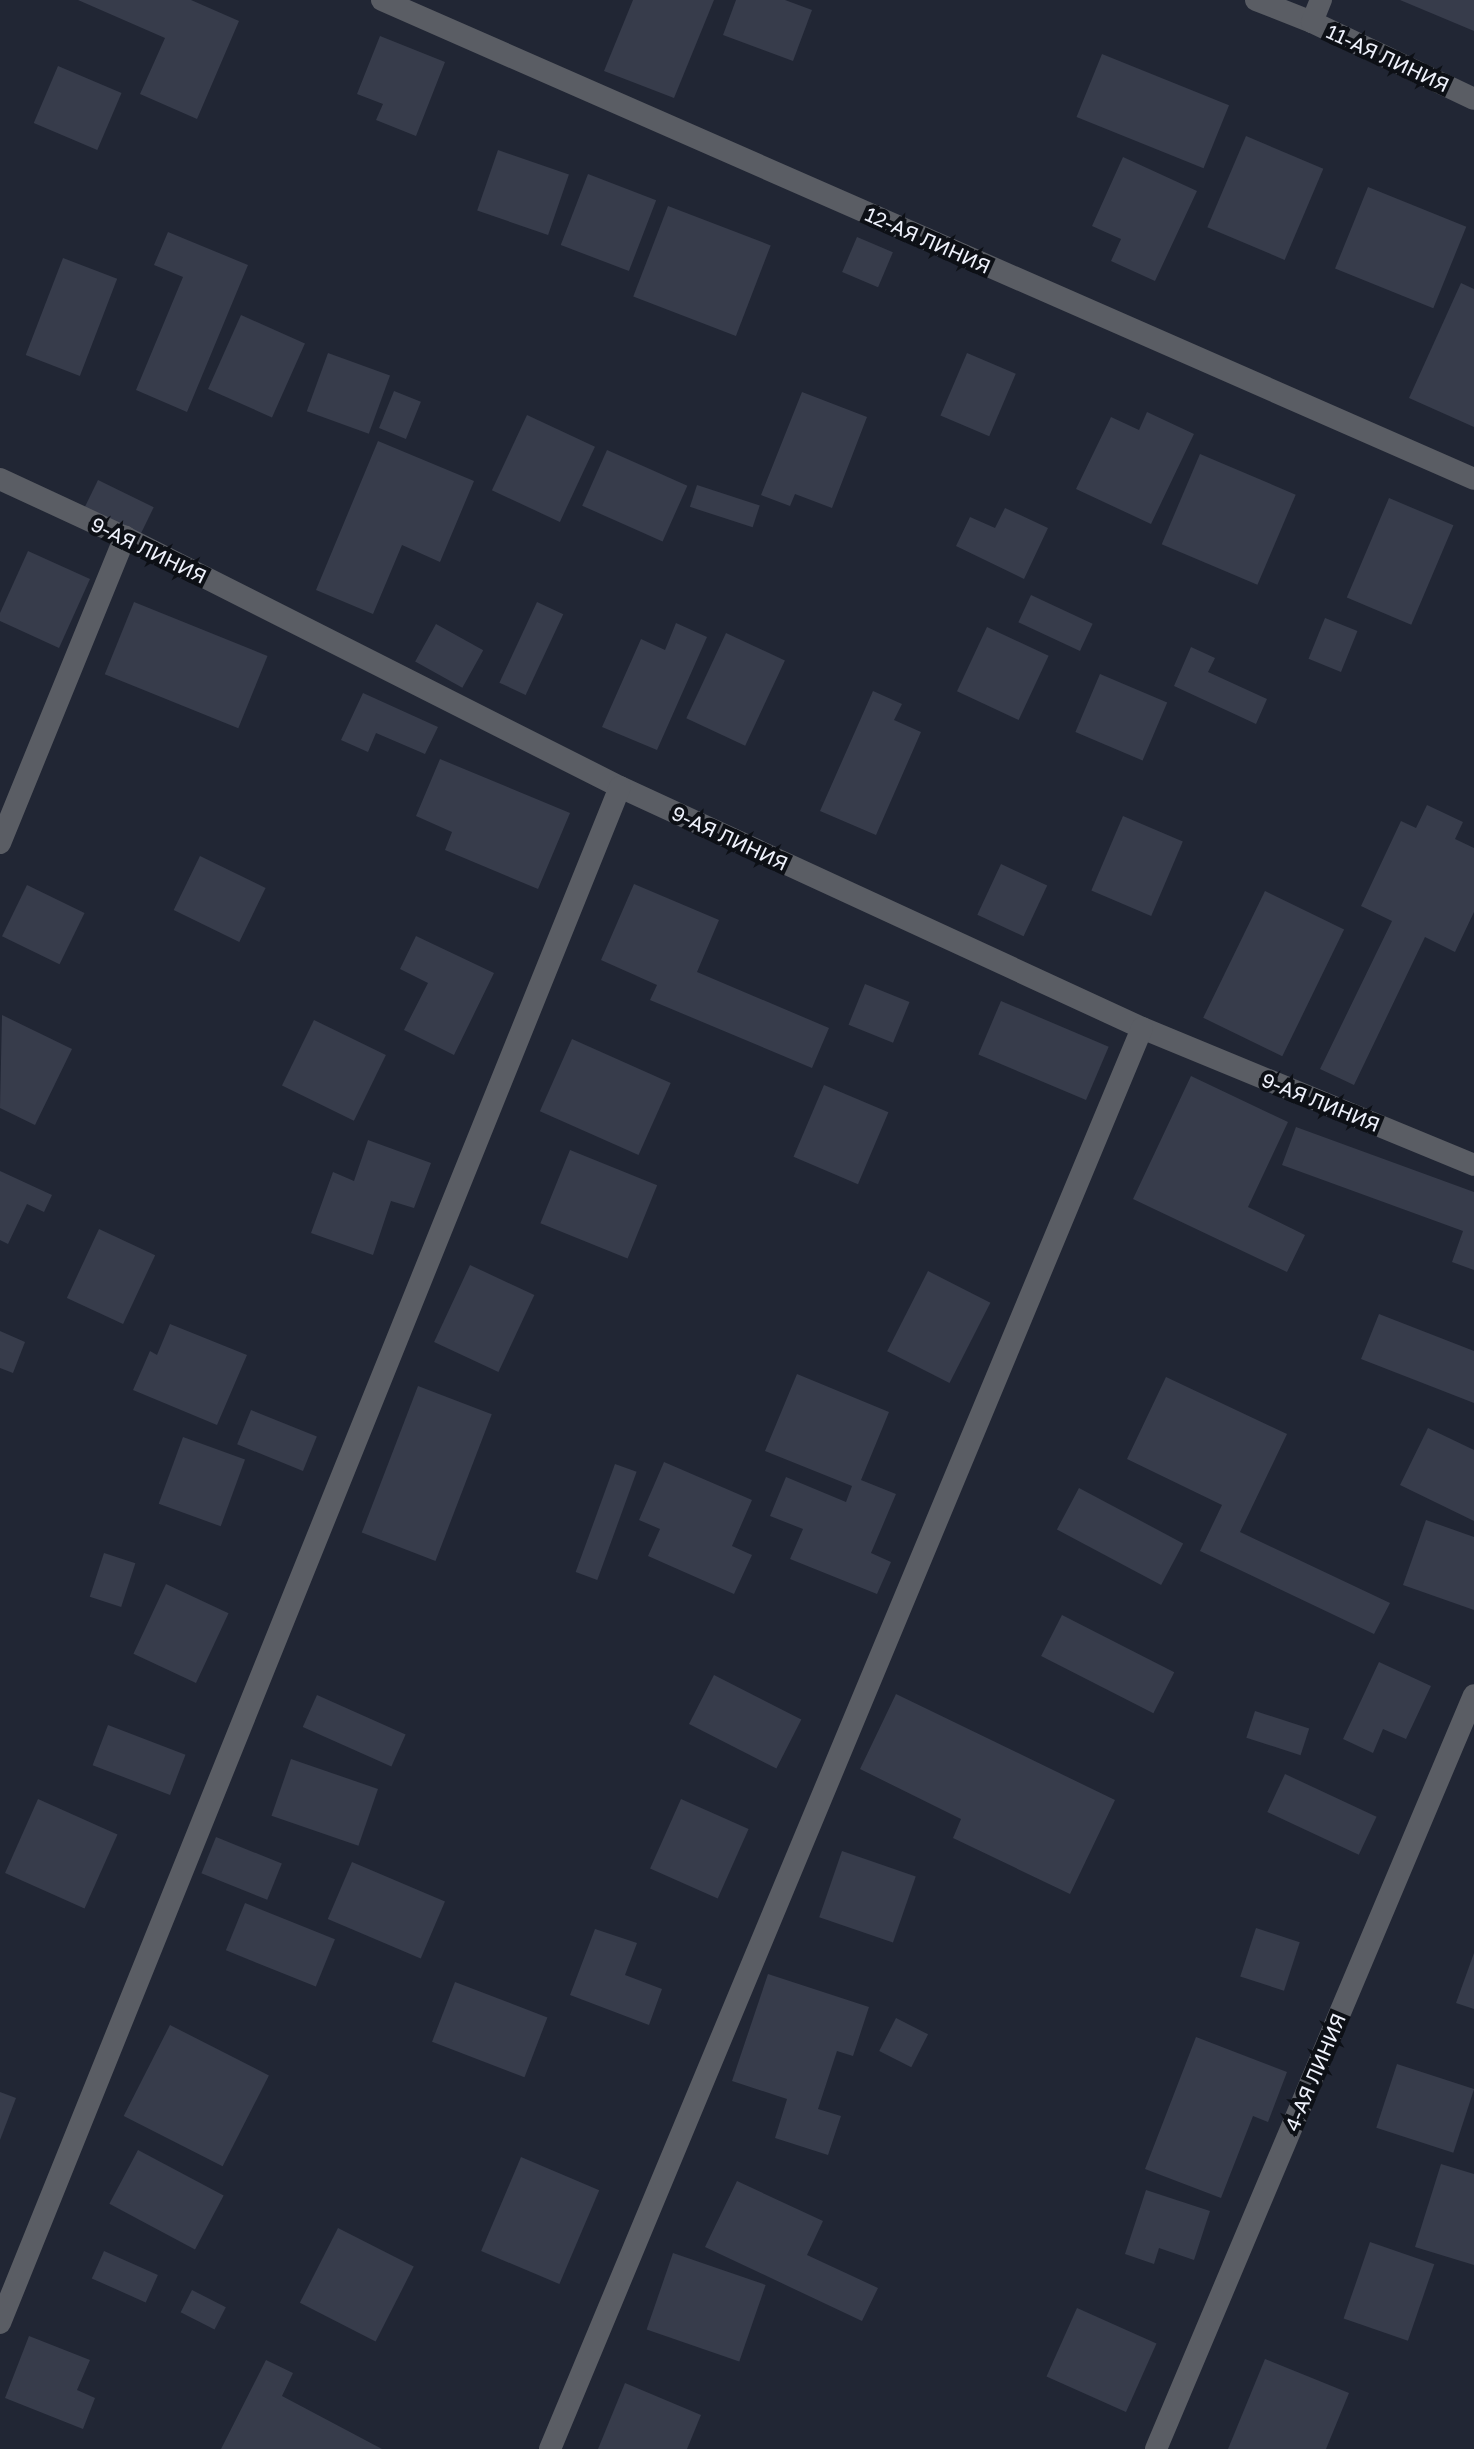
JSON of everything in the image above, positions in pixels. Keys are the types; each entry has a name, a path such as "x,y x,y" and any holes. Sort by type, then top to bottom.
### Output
{"street":[{"name":"12-АЯ ЛИНИЯ","path":"382,0 1474,479"},
{"name":"11-АЯ ЛИНИЯ","path":"1256,0 1312,22 1474,99"},
{"path":"1312,22 1321,0"},
{"name":"9-АЯ ЛИНИЯ","path":"0,479 125,537 620,787 1142,1028 1474,1165"},
{"path":"0,843 125,537"},
{"path":"0,2323 620,787"},
{"path":"550,2449 1142,1028"},
{"name":"4-АЯ ЛИНИЯ","path":"1156,2449 1474,1695"}],"building":[{"path":"78,0 191,0 239,21 197,119 140,94 165,38"},
{"path":"633,0 714,0 674,98 604,71"},
{"path":"736,0 785,0 812,10 793,61 723,35"},
{"path":"1400,0 1474,0 1474,31"},
{"path":"380,36 445,62 416,136 376,120 383,104 357,94"},
{"path":"1102,54 1229,105 1204,168 1077,117"},
{"path":"58,66 122,93 97,150 34,123"},
{"path":"1246,136 1323,169 1285,260 1207,227"},
{"path":"498,150 569,174 548,235 477,211"},
{"path":"1123,157 1197,191 1155,281 1111,261 1121,239 1092,226"},
{"path":"588,174 656,200 629,271 561,245"},
{"path":"1368,187 1466,227 1433,308 1335,269"},
{"path":"668,206 771,245 736,336 633,297"},
{"path":"168,232 248,265 187,412 136,390 183,277 154,265"},
{"path":"857,237 893,252 878,287 842,272"},
{"path":"63,258 117,279 80,376 26,355"},
{"path":"1461,283 1474,289 1474,427 1409,398"},
{"path":"241,315 305,343 272,417 208,389"},
{"path":"328,353 390,376 369,434 307,411"},
{"path":"967,353 1016,374 989,436 940,416"},
{"path":"394,391 421,402 406,439 379,428"},
{"path":"802,392 867,417 832,508 795,494 790,506 761,495"},
{"path":"1147,412 1194,434 1151,524 1076,489 1111,417 1139,430"},
{"path":"527,415 595,447 560,522 492,490"},
{"path":"378,441 474,481 440,562 402,545 373,614 316,590"},
{"path":"607,450 687,486 663,542 582,506"},
{"path":"1200,454 1296,495 1257,585 1162,544"},
{"path":"98,480 154,507 141,534 85,507"},
{"path":"697,485 760,505 753,527 690,507"},
{"path":"1389,498 1453,525 1411,625 1347,597"},
{"path":"1005,508 1048,528 1024,579 956,546 970,517 995,528"},
{"path":"28,551 90,579 59,648 0,621 0,613"},
{"path":"1031,595 1093,624 1080,651 1018,622"},
{"path":"134,602 268,656 238,728 105,674"},
{"path":"537,602 563,614 526,695 499,683"},
{"path":"1325,618 1357,631 1341,672 1309,659"},
{"path":"676,623 707,637 657,750 602,727 641,639 665,650"},
{"path":"436,624 483,650 462,688 415,662"},
{"path":"987,627 1049,656 1019,720 957,691"},
{"path":"726,633 785,660 745,746 686,718"},
{"path":"1191,647 1215,658 1208,672 1267,699 1256,724 1174,686"},
{"path":"1100,674 1167,703 1143,761 1075,732"},
{"path":"873,691 902,704 894,720 921,732 876,835 820,811"},
{"path":"363,693 438,727 425,754 376,733 368,752 341,740"},
{"path":"440,759 570,813 538,889 445,850 452,832 416,816"},
{"path":"1427,805 1463,822 1455,839 1474,848 1474,912 1455,952 1425,937 1354,1085 1320,1069 1392,921 1361,906 1401,821 1416,828"},
{"path":"1123,816 1183,841 1151,916 1091,891"},
{"path":"200,856 266,888 239,942 174,910"},
{"path":"1001,864 1047,886 1024,936 977,915"},
{"path":"634,884 719,920 697,972 829,1028 812,1068 650,1000 657,985 601,960"},
{"path":"27,885 85,913 60,964 2,936"},
{"path":"1265,891 1344,930 1282,1056 1203,1018"},
{"path":"416,936 494,973 454,1055 404,1030 428,983 400,969"},
{"path":"865,984 910,1002 893,1043 849,1025"},
{"path":"1001,1001 1109,1047 1086,1100 978,1054"},
{"path":"2,1015 72,1049 35,1125 0,1108"},
{"path":"314,1020 386,1055 354,1121 282,1086"},
{"path":"572,1039 671,1083 639,1155 540,1111"},
{"path":"1191,1076 1288,1122 1248,1207 1305,1235 1287,1272 1133,1199"},
{"path":"824,1085 888,1112 858,1184 794,1157"},
{"path":"1296,1127 1474,1192 1474,1270 1452,1262 1463,1231 1282,1165"},
{"path":"368,1140 431,1163 414,1208 391,1201 373,1255 311,1233 333,1172 354,1181"},
{"path":"570,1150 657,1185 628,1258 540,1223"},
{"path":"0,1171 52,1195 44,1212 27,1204 8,1244 0,1240"},
{"path":"99,1229 155,1255 123,1324 67,1298"},
{"path":"470,1265 534,1295 498,1372 434,1342"},
{"path":"928,1271 990,1303 950,1383 887,1351"},
{"path":"1379,1314 1474,1351 1474,1403 1361,1359"},
{"path":"170,1324 247,1355 217,1425 133,1390 150,1351 157,1355"},
{"path":"0,1331 25,1342 13,1373 0,1368"},
{"path":"797,1374 889,1412 861,1480 896,1494 871,1553 891,1562 877,1594 790,1559 803,1529 770,1516 786,1477 846,1502 852,1486 765,1451"},
{"path":"1166,1377 1287,1434 1240,1532 1390,1603 1374,1634 1200,1551 1222,1505 1127,1459"},
{"path":"418,1386 492,1414 435,1561 362,1533"},
{"path":"251,1410 317,1437 303,1471 237,1444"},
{"path":"1428,1428 1474,1450 1474,1521 1400,1485"},
{"path":"183,1437 245,1460 221,1526 159,1504"},
{"path":"664,1462 752,1500 732,1546 752,1555 734,1594 648,1556 660,1529 639,1520"},
{"path":"615,1464 637,1472 597,1580 576,1572"},
{"path":"1079,1488 1183,1543 1161,1585 1057,1529"},
{"path":"1426,1520 1474,1537 1474,1610 1403,1585"},
{"path":"104,1553 135,1563 121,1607 90,1597"},
{"path":"166,1584 229,1613 196,1683 133,1654"},
{"path":"1062,1615 1174,1672 1153,1713 1041,1656"},
{"path":"1379,1662 1431,1686 1406,1739 1383,1729 1373,1753 1343,1739"},
{"path":"714,1675 801,1719 776,1768 689,1724"},
{"path":"896,1694 1115,1800 1070,1894 953,1838 961,1819 860,1769"},
{"path":"317,1695 406,1734 391,1766 303,1727"},
{"path":"1255,1711 1309,1729 1301,1755 1246,1738"},
{"path":"108,1725 185,1755 170,1795 93,1765"},
{"path":"291,1759 378,1789 358,1846 271,1816"},
{"path":"1285,1774 1377,1817 1359,1855 1267,1812"},
{"path":"38,1799 117,1834 85,1908 5,1873"},
{"path":"681,1799 749,1829 718,1899 650,1868"},
{"path":"216,1837 282,1864 267,1900 201,1873"},
{"path":"842,1851 916,1876 893,1943 819,1917"},
{"path":"352,1862 445,1901 421,1959 328,1919"},
{"path":"245,1903 335,1939 316,1987 226,1950"},
{"path":"1256,1928 1300,1942 1284,1991 1240,1977"},
{"path":"595,1929 637,1943 625,1975 662,1989 649,2025 570,1995"},
{"path":"1474,1953 1474,2009 1456,2003"},
{"path":"768,1974 869,2007 853,2056 837,2051 818,2109 841,2116 828,2155 775,2138 787,2099 732,2081"},
{"path":"455,1982 547,2017 524,2077 432,2042"},
{"path":"896,2018 928,2034 911,2067 879,2051"},
{"path":"170,2025 269,2075 223,2166 124,2116"},
{"path":"1196,2037 1287,2072 1268,2122 1253,2116 1221,2198 1145,2169"},
{"path":"1397,2064 1474,2089 1453,2153 1376,2128"},
{"path":"0,2092 16,2098 0,2140"},
{"path":"138,2150 224,2196 195,2249 109,2204"},
{"path":"521,2157 599,2190 559,2284 481,2251"},
{"path":"1441,2164 1474,2174 1474,2265 1415,2247"},
{"path":"737,2181 823,2221 807,2255 878,2288 862,2321 705,2247"},
{"path":"1146,2190 1210,2211 1194,2260 1159,2248 1154,2264 1125,2254"},
{"path":"338,2228 414,2267 376,2341 300,2303"},
{"path":"1370,2242 1434,2264 1408,2341 1344,2319"},
{"path":"104,2251 158,2275 146,2302 92,2278"},
{"path":"673,2253 766,2285 739,2361 647,2330"},
{"path":"192,2290 226,2307 215,2330 181,2312"},
{"path":"1077,2308 1156,2343 1126,2412 1046,2377"},
{"path":"29,2336 90,2360 77,2390 95,2398 83,2429 5,2398"},
{"path":"1265,2359 1349,2393 1326,2449 1228,2449"},
{"path":"266,2360 293,2373 282,2396 382,2449 221,2449"},
{"path":"625,2383 701,2415 687,2449 598,2449"}]}
